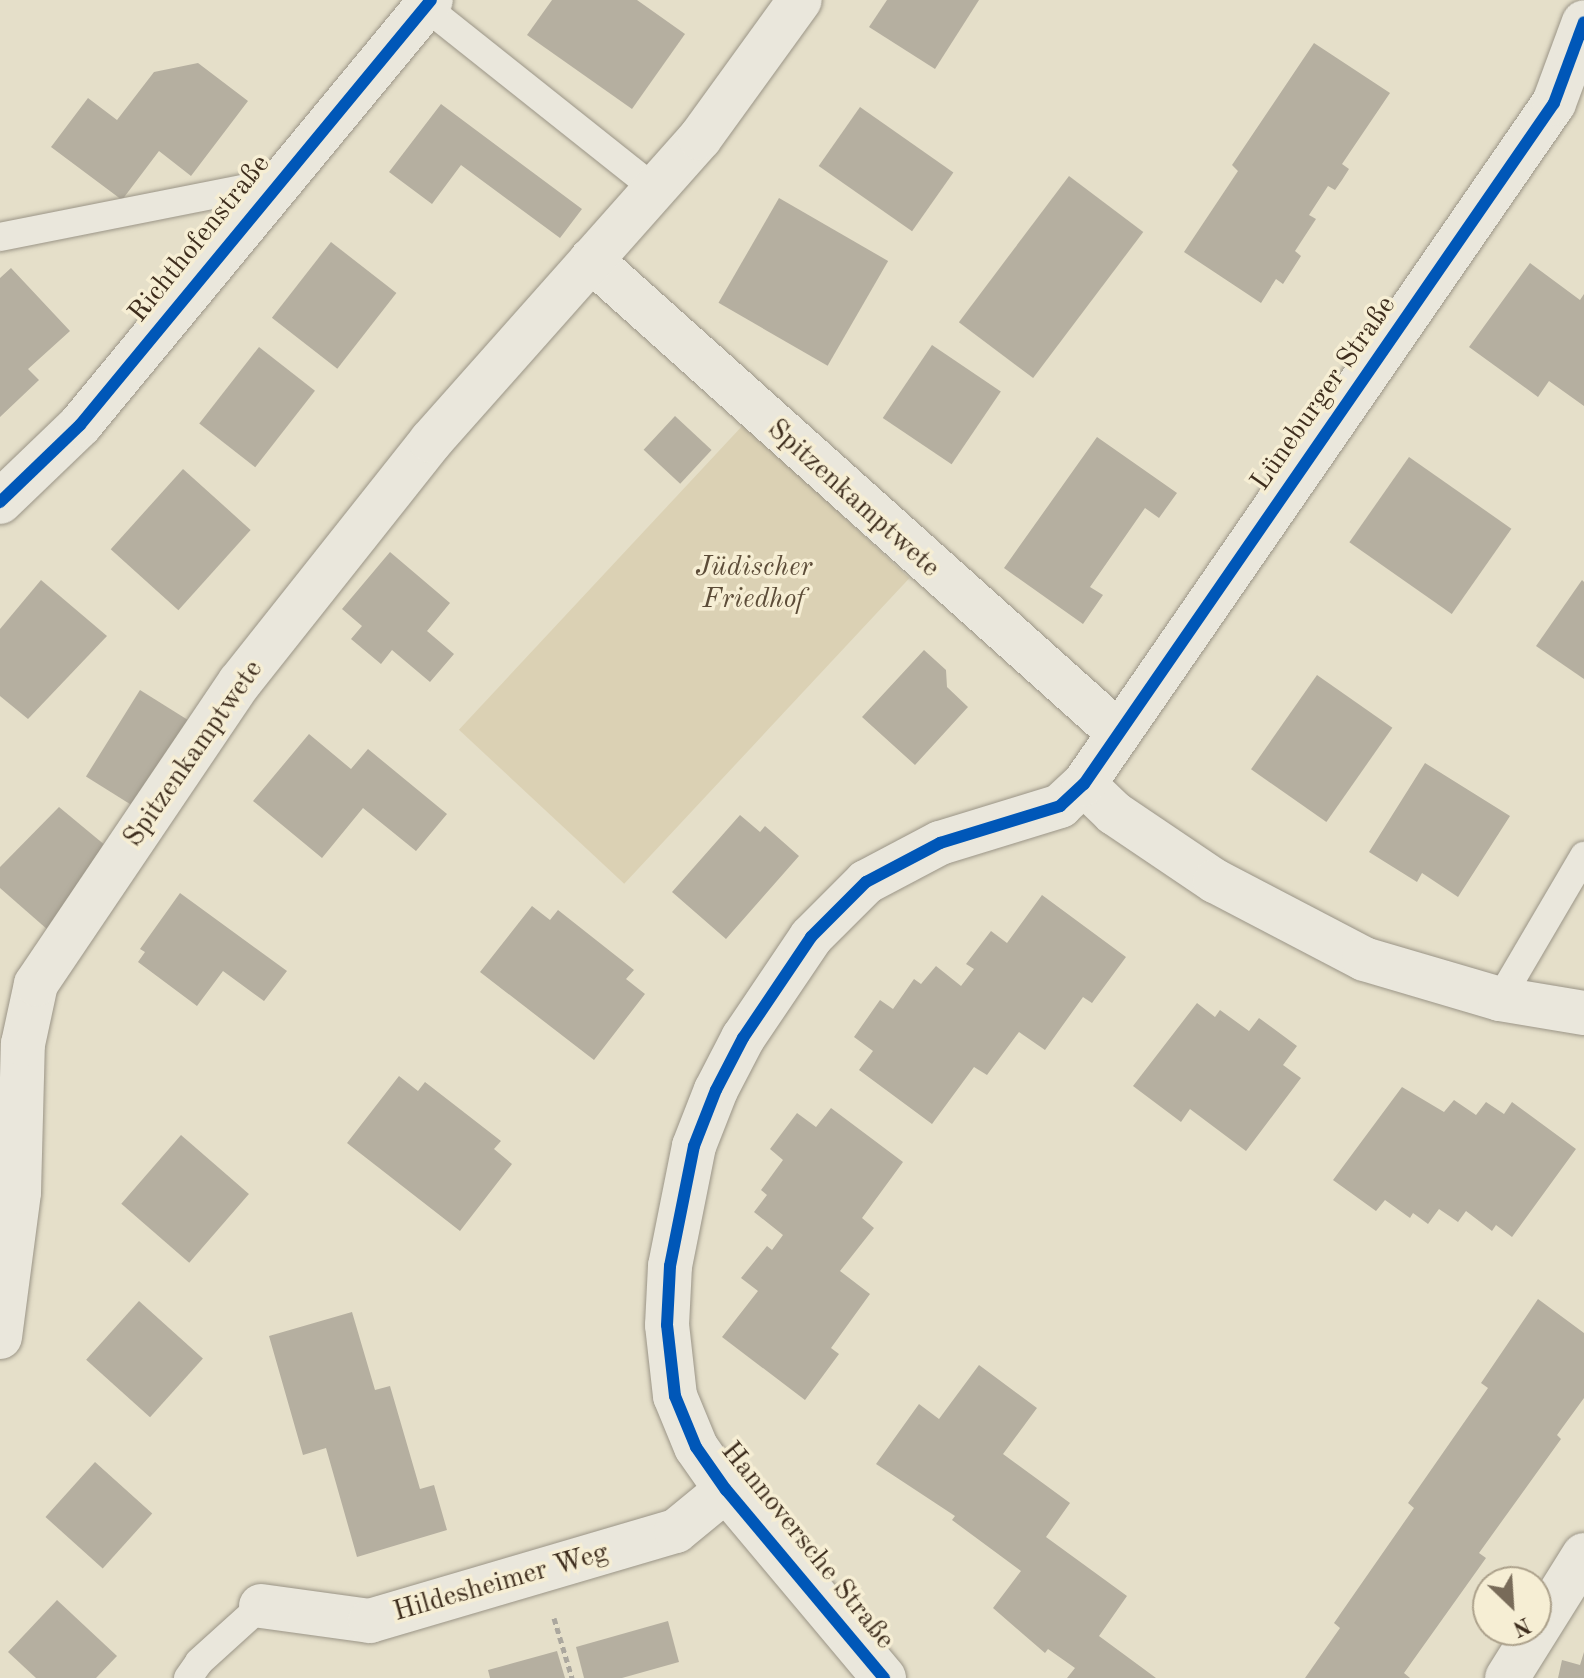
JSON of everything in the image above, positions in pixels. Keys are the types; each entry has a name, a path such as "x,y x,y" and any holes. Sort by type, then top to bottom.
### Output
{"street":[{"name":"Spitzenkamptwete","path":"0,1337 19,1192 23,1044 36,984 240,682 431,441 652,187 700,138 800,0"},
{"name":"Richthofenstraße","path":"0,502 80,425 428,4"},
{"name":"Lüneburger Straße","path":"1084,784 1554,103 1584,22"},
{"name":"Spitzenkamptwete","path":"591,260 1119,733"},
{"path":"1084,784 1114,813 1215,881 1351,952 1500,999 1584,1013"},
{"name":"Hannoversche Straße","path":"884,1678 726,1490 696,1447 675,1396 667,1325 682,1196 694,1146 716,1090 743,1038 811,937 866,882 940,843 1060,806 1084,784"},
{"name":"Hildesheimer Weg","path":"261,1606 370,1621 676,1531 726,1490"},
{"path":"1507,1678 1584,1555"}],"lane":[{"path":"428,4 652,187"},
{"path":"0,237 278,182"},
{"path":"1500,999 1584,856"},
{"path":"188,1678 199,1662 261,1606"}],"path":[{"path":"540,1571 572,1678"}],"green space":[{"name":"Jüdischer Friedhof","path":"744,424 909,578 624,884 459,730"}],"building":[{"path":"552,0 637,0 685,34 632,109 527,35"},
{"path":"887,0 979,0 935,69 869,27"},
{"path":"1314,43 1390,93 1342,164 1349,169 1342,180 1335,190 1328,186 1309,215 1316,219 1295,251 1301,256 1283,284 1276,279 1261,303 1184,252 1238,171 1232,165"},
{"path":"198,63 248,101 191,176 159,151 122,200 51,147 88,98 117,120 154,72"},
{"path":"441,104 582,209 560,238 461,165 432,204 389,172"},
{"path":"860,107 953,172 912,231 819,166"},
{"path":"1069,176 1143,232 1033,378 959,322"},
{"path":"779,198 888,261 828,366 718,303"},
{"path":"331,242 396,293 337,369 272,318"},
{"path":"1530,263 1580,300 1584,294 1584,406 1549,381 1538,397 1469,347"},
{"path":"11,268 70,331 28,369 39,380 0,417 0,278"},
{"path":"932,345 1001,391 952,464 883,418"},
{"path":"259,347 315,391 255,467 199,423"},
{"path":"675,416 712,450 680,484 644,450"},
{"path":"1097,437 1177,493 1159,518 1145,508 1090,587 1103,595 1083,624 1004,568"},
{"path":"1409,457 1511,529 1452,614 1349,542"},
{"path":"183,469 251,530 178,610 111,549"},
{"path":"390,552 450,603 427,631 454,654 430,682 392,650 381,664 351,639 362,626 342,609"},
{"path":"41,580 107,636 28,719 0,696 0,629"},
{"path":"1582,580 1584,582 1584,679 1536,646"},
{"path":"924,650 946,670 947,687 968,707 915,765 862,717"},
{"path":"1317,675 1392,728 1326,822 1251,769"},
{"path":"140,690 195,724 141,811 86,777"},
{"path":"309,734 351,769 368,749 447,814 416,851 363,808 322,858 253,801"},
{"path":"1425,763 1510,816 1458,897 1422,873 1417,882 1369,852"},
{"path":"59,807 106,846 48,930 0,888 0,867"},
{"path":"740,815 760,832 765,826 799,856 726,939 672,892"},
{"path":"180,893 287,971 264,1001 223,971 197,1006 138,962 145,952 140,949"},
{"path":"1042,895 1126,957 1092,1003 1083,997 1045,1050 1019,1032 987,1075 974,1067 932,1124 859,1070 873,1051 854,1037 880,1000 893,1009 914,979 921,984 936,966 961,986 974,969 966,964 991,931 1007,943"},
{"path":"532,906 550,920 558,910 634,970 626,979 645,994 594,1060 480,972"},
{"path":"1197,1003 1215,1017 1220,1010 1249,1031 1259,1018 1297,1046 1283,1065 1301,1078 1246,1151 1190,1109 1181,1122 1133,1086"},
{"path":"399,1076 418,1091 425,1082 501,1141 494,1149 512,1164 460,1231 347,1143"},
{"path":"1402,1087 1444,1112 1454,1100 1476,1115 1486,1102 1504,1114 1512,1102 1576,1149 1512,1237 1496,1225 1492,1231 1466,1211 1458,1222 1439,1209 1428,1224 1413,1213 1410,1218 1385,1200 1376,1211 1333,1180"},
{"path":"831,1108 903,1162 862,1218 874,1228 840,1271 870,1294 831,1348 839,1354 805,1400 722,1337 758,1291 741,1278 767,1246 772,1250 783,1235 754,1212 767,1195 761,1190 783,1160 770,1149 797,1113 816,1127"},
{"path":"181,1135 249,1194 189,1263 121,1204"},
{"path":"1538,1299 1584,1333 1584,1398 1557,1435 1561,1439 1479,1553 1486,1558 1480,1566 1472,1566 1472,1578 1404,1673 1410,1678 1305,1678 1340,1628 1334,1623 1414,1508 1408,1503 1488,1388 1481,1383"},
{"path":"139,1301 203,1359 150,1417 86,1360"},
{"path":"352,1312 375,1390 390,1386 420,1489 434,1485 447,1530 357,1557 326,1448 303,1455 269,1336"},
{"path":"979,1365 1037,1408 1003,1454 1070,1503 1046,1537 1127,1596 1099,1636 1156,1678 1067,1678 1075,1668 1048,1649 1045,1653 993,1608 1021,1571 952,1520 955,1516 876,1464 919,1404 939,1419"},
{"path":"95,1462 152,1514 103,1569 45,1517"},
{"path":"57,1600 117,1656 96,1678 36,1678 8,1652"},
{"path":"668,1621 679,1662 622,1678 584,1678 576,1647"},
{"path":"557,1651 565,1678 490,1678 488,1670"},
{"path":"1584,1652 1584,1678 1558,1678 1562,1660 1580,1665"}],"cycle path":[{"path":"0,502 80,425 431,0"},
{"path":"884,1678 726,1490 696,1447 675,1396 667,1325 670,1266 694,1146 716,1090 743,1038 811,937 866,882 940,843 1060,806 1084,784 1554,103 1584,22"}]}
